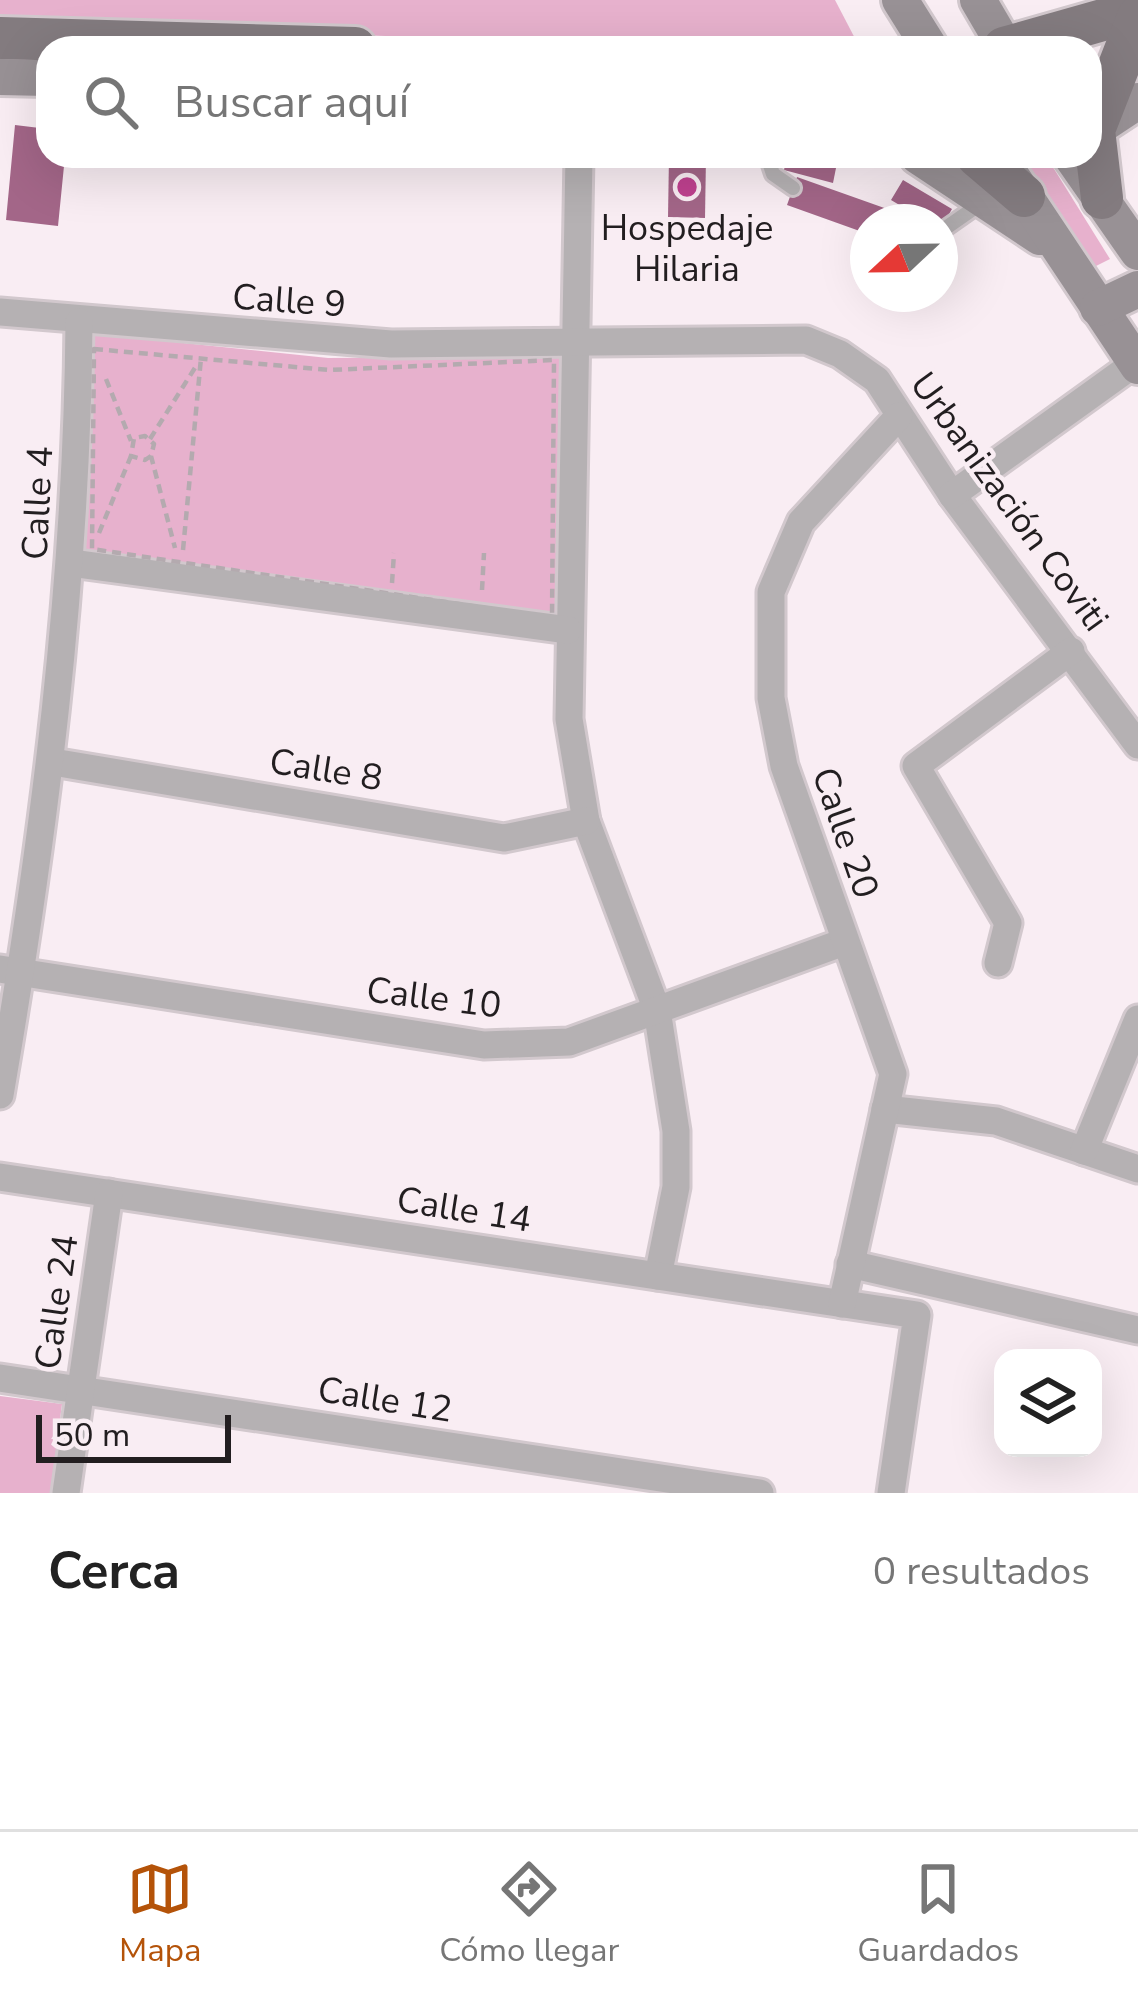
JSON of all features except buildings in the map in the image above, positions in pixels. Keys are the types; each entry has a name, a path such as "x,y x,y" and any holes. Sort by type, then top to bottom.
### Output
{"main road":[{"path":"899,0 922,36"},
{"path":"978,0 998,36"},
{"path":"1052,36 1138,14"},
{"path":"1102,98 1138,14"},
{"path":"0,38 36,39"},
{"path":"0,77 36,78"},
{"path":"1102,128 1138,101"},
{"path":"944,168 1007,197"},
{"path":"986,168 1062,254 1137,363"},
{"path":"1001,168 1007,197"},
{"path":"1092,168 1102,198 1138,252"},
{"path":"1098,308 1138,289"}],"street":[{"path":"580,168 569,719 586,821 657,1010 676,1131 676,1187 658,1276"},
{"name":"Calle 9","path":"0,312 391,344 575,344"},
{"name":"Calle 4","path":"11,970 52,762 81,556 79,322"},
{"name":"Urbanización Coviti","path":"575,344 728,337 806,340 840,354 878,380 952,495 1138,746"},
{"path":"952,495 1137,363"},
{"name":"Calle 20","path":"842,1304 893,1074 784,766 771,698 771,592 801,522 899,416"},
{"path":"81,556 568,630"},
{"path":"998,963 1008,923 916,766 1071,651"},
{"name":"Calle 8","path":"52,762 504,838 586,821"},
{"name":"Calle 10","path":"11,970 484,1045 569,1042 844,942"},
{"path":"0,1095 11,970"},
{"path":"1084,1151 1138,1019"},
{"path":"885,1109 996,1121 1138,1169"},
{"name":"Calle 14","path":"0,1177 917,1315 891,1493"},
{"name":"Calle 24","path":"66,1493 109,1193"},
{"path":"850,1264 1138,1330"},
{"name":"Calle 12","path":"0,1378 687,1489 760,1493"}],"lane":[{"path":"770,168 794,188"},
{"path":"772,174 775,168"},
{"path":"958,223 1007,197"}],"path":[{"path":"81,556 94,349"},
{"path":"81,556 131,456 131,441 94,349"},
{"path":"81,556 180,563 552,618 554,359 329,370 94,349"},
{"path":"180,563 201,358"},
{"path":"180,563 150,439 201,358"},
{"path":"131,441 139,436 150,439"},
{"path":"131,456 145,460 151,456"},
{"path":"392,595 394,553"},
{"path":"482,608 484,553"}],"shaded area":[{"path":"0,0 835,0 854,36 386,36 0,22"},
{"path":"1028,168 1053,168 1110,259 1090,269"},
{"path":"87,333 328,358 563,356 555,625 81,553"},
{"path":"0,1396 62,1404 51,1493 0,1493"}],"place":[{"name":"Hospedaje Hilaria","path":"687,187"}]}
